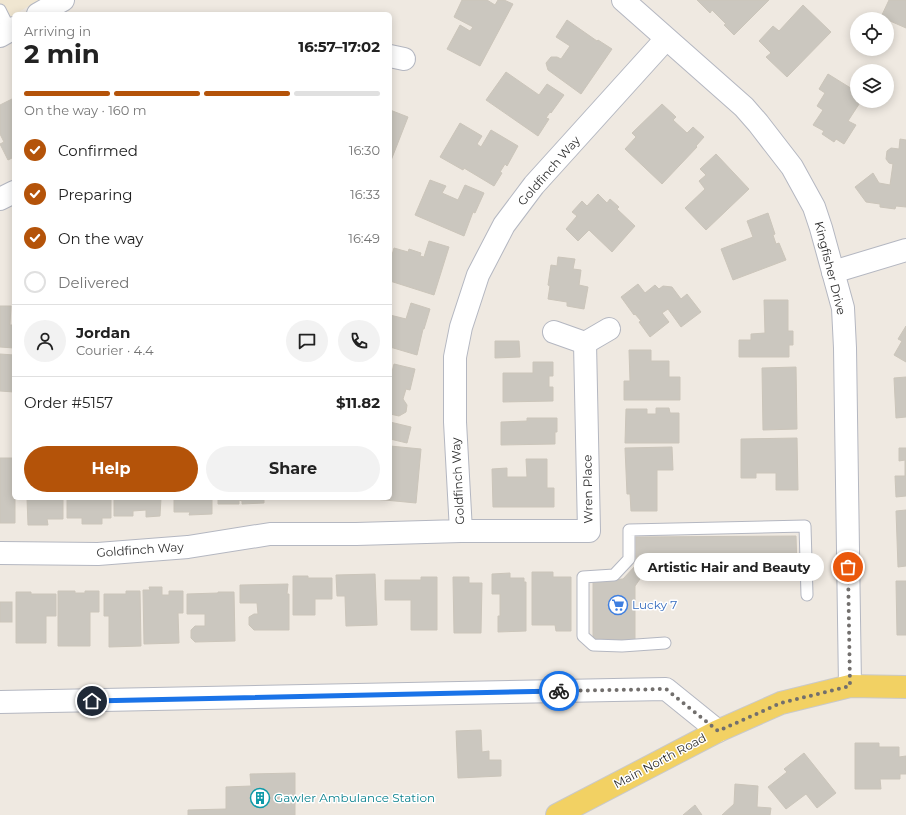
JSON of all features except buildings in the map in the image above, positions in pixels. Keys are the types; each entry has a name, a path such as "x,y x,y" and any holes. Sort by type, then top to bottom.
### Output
{"main road":[{"name":"Main North Road","path":"557,815 718,731 781,703 850,686 906,687"}],"street":[{"path":"42,12 63,0"},
{"name":"Kingfisher Drive","path":"623,0 744,107 792,167 814,208 843,308 845,348 850,686"},
{"name":"Goldfinch Way","path":"0,553 98,554 188,547 270,534 356,534 461,531 455,422 455,357 461,327 478,274 504,224 534,185 666,39"},
{"path":"0,199 12,193"},
{"path":"833,272 906,250"},
{"path":"554,332 585,343 609,329"},
{"name":"Wren Place","path":"461,531 589,531 585,343"},
{"path":"0,702 666,689 718,731"}],"lane":[{"path":"0,10 8,31"},
{"path":"665,642 622,646 592,645 583,636 583,577 614,575 629,559 629,530 805,526 807,595"}],"shaded area":[{"path":"0,0 39,0 19,12 12,12 12,16 0,23"}],"way so far":[{"path":"559,691 666,689 718,731 781,703 850,686 848,567"}],"place":[{"name":"Artistic Hair and Beauty","path":"848,567"},
{"name":"Lucky 7","path":"618,605"},
{"name":"Gawler Ambulance Station","path":"260,798"}],"route":[{"path":"92,701 559,691"}]}
